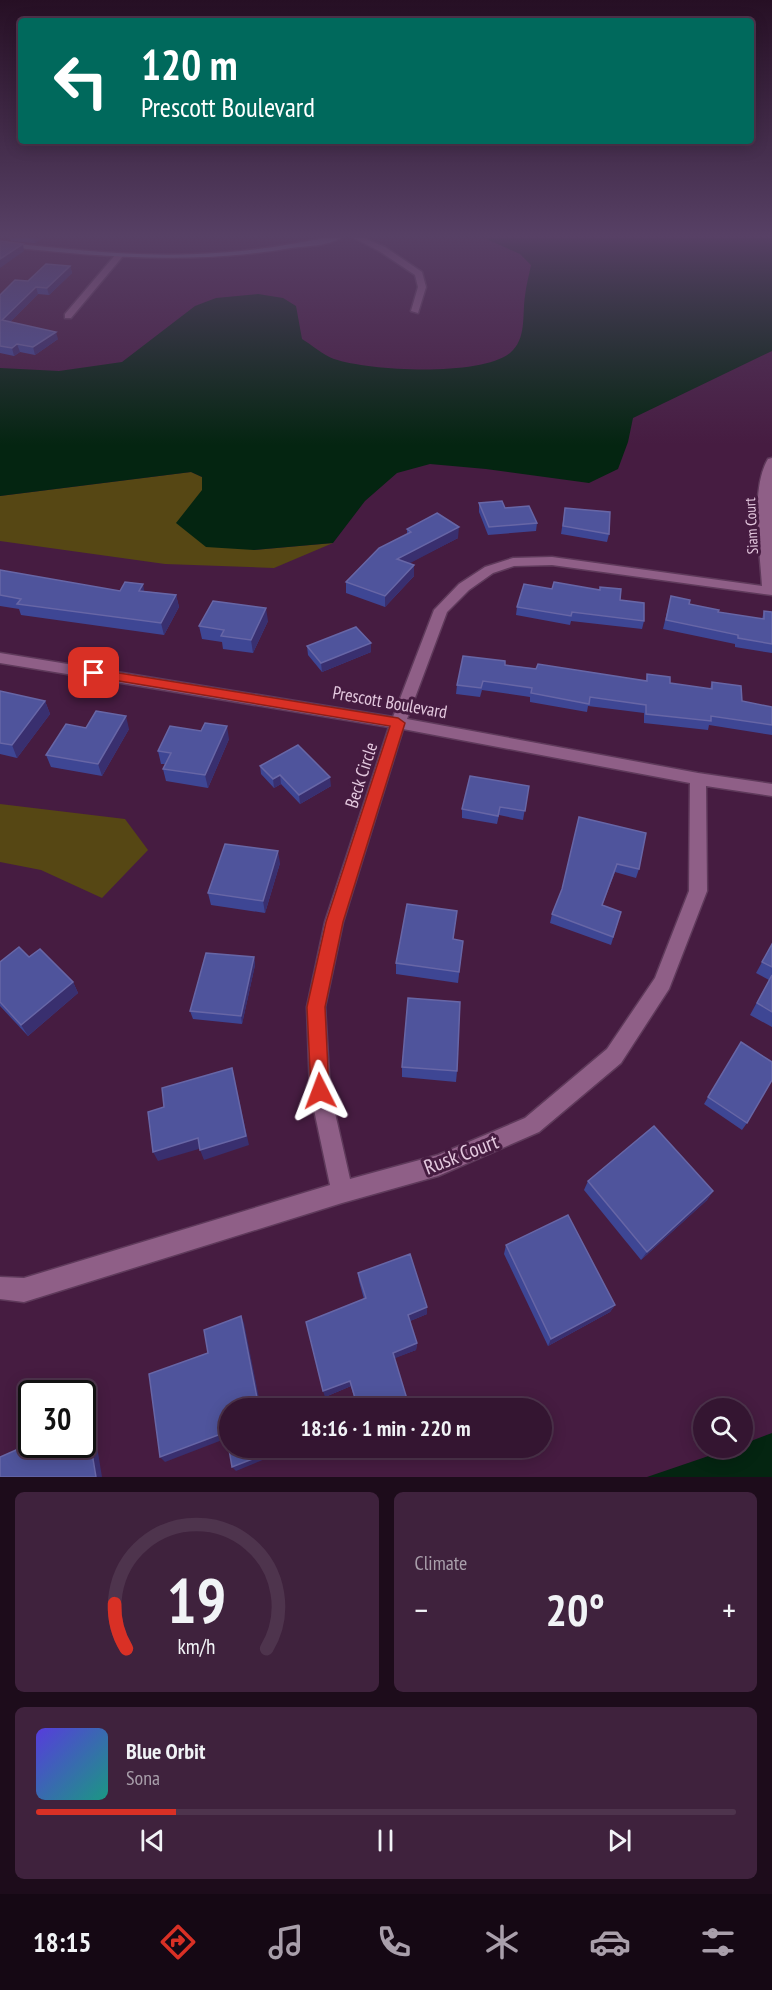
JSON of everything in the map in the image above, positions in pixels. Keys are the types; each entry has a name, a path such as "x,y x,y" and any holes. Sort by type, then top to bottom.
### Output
{"street":[{"path":"68,316 76,307"},
{"path":"415,311 416,307"},
{"name":"Siam Court","path":"770,591 764,487 769,464 772,461"},
{"name":"Beck Circle","path":"342,1192 320,1091 316,1007 334,922 398,723 441,610 464,587 489,570 513,562 552,561 770,591"},
{"name":"Prescott Boulevard","path":"0,658 398,723 698,779 772,790"},
{"name":"Rusk Court","path":"0,1288 24,1290 342,1192 438,1165 532,1125 614,1056 662,983 698,891 698,779"}],"shaded area":[{"path":"194,307 296,307 302,339 330,357 351,363 397,369 450,369 495,361 510,353 515,347 523,326 524,307 772,307 772,351 633,418 628,442 618,469 589,483 430,464 397,473 365,501 333,543 254,550 206,547 176,523 202,490 202,477 191,472 0,496 0,368 59,371 122,362"},
{"path":"191,472 202,477 203,490 254,550 333,543 274,568 165,564 0,541 0,496"},
{"path":"0,804 125,819 148,850 102,898 41,870 0,862"},
{"path":"772,1433 772,1477 647,1477 703,1458 753,1458 753,1440"}],"building":[{"path":"0,307 15,307 2,320 56,332 33,347 17,344 12,348 0,346"},
{"path":"502,501 505,508 529,506 537,523 489,527 479,503"},
{"path":"565,508 610,512 609,534 563,526"},
{"path":"437,513 459,527 397,559 414,565 385,596 346,582 379,548 411,532 407,529"},
{"path":"0,570 120,591 125,582 143,584 139,591 176,595 161,623 17,604 21,599 0,595"},
{"path":"554,582 600,590 600,587 621,589 620,600 644,603 644,621 572,612 571,616 517,607 524,584 552,589"},
{"path":"671,596 690,600 689,604 719,610 718,612 764,619 764,611 772,612 772,644 666,620"},
{"path":"213,601 266,608 251,640 221,636 224,630 199,626"},
{"path":"356,627 371,643 321,663 307,646"},
{"path":"463,656 505,661 505,665 536,669 538,664 647,681 647,674 670,677 670,683 712,689 712,682 741,686 742,701 772,707 772,725 711,716 711,721 646,714 646,705 590,697 589,704 531,693 532,688 483,681 481,688 457,685"},
{"path":"0,691 45,701 12,745 0,743"},
{"path":"96,711 126,716 98,764 46,755 66,724 86,728"},
{"path":"205,723 227,726 205,775 163,769 171,753 158,751 170,726 201,731"},
{"path":"298,745 330,777 299,795 280,775 273,779 260,766"},
{"path":"470,776 529,786 525,811 500,807 498,816 462,809"},
{"path":"579,817 646,833 639,869 617,864 602,905 621,912 613,937 552,914 562,889"},
{"path":"225,844 278,851 263,901 208,893"},
{"path":"407,904 457,911 453,939 463,941 459,972 396,963"},
{"path":"772,944 772,967 762,962"},
{"path":"19,947 29,957 40,949 73,982 21,1025 0,1002 0,962"},
{"path":"206,953 254,957 241,1016 190,1011"},
{"path":"772,975 772,1012 757,1003"},
{"path":"408,998 460,1002 457,1071 402,1067"},
{"path":"741,1042 772,1062 772,1080 747,1123 708,1097"},
{"path":"232,1068 246,1136 200,1150 198,1138 153,1152 148,1112 164,1107 162,1088"},
{"path":"654,1126 713,1191 647,1252 588,1181"},
{"path":"568,1215 615,1305 551,1339 506,1245"},
{"path":"410,1254 427,1307 408,1315 417,1343 393,1353 407,1398 355,1398 350,1381 323,1391 306,1322 366,1298 358,1273"},
{"path":"241,1316 257,1398 219,1398 219,1435 160,1457 149,1374 208,1353 204,1330"},
{"path":"18,1449 18,1458 93,1458 96,1477 0,1477 0,1457"},
{"path":"230,1458 255,1458 232,1467"}],"route":[{"path":"94,673 398,723 334,922 316,1007 320,1091"}]}
